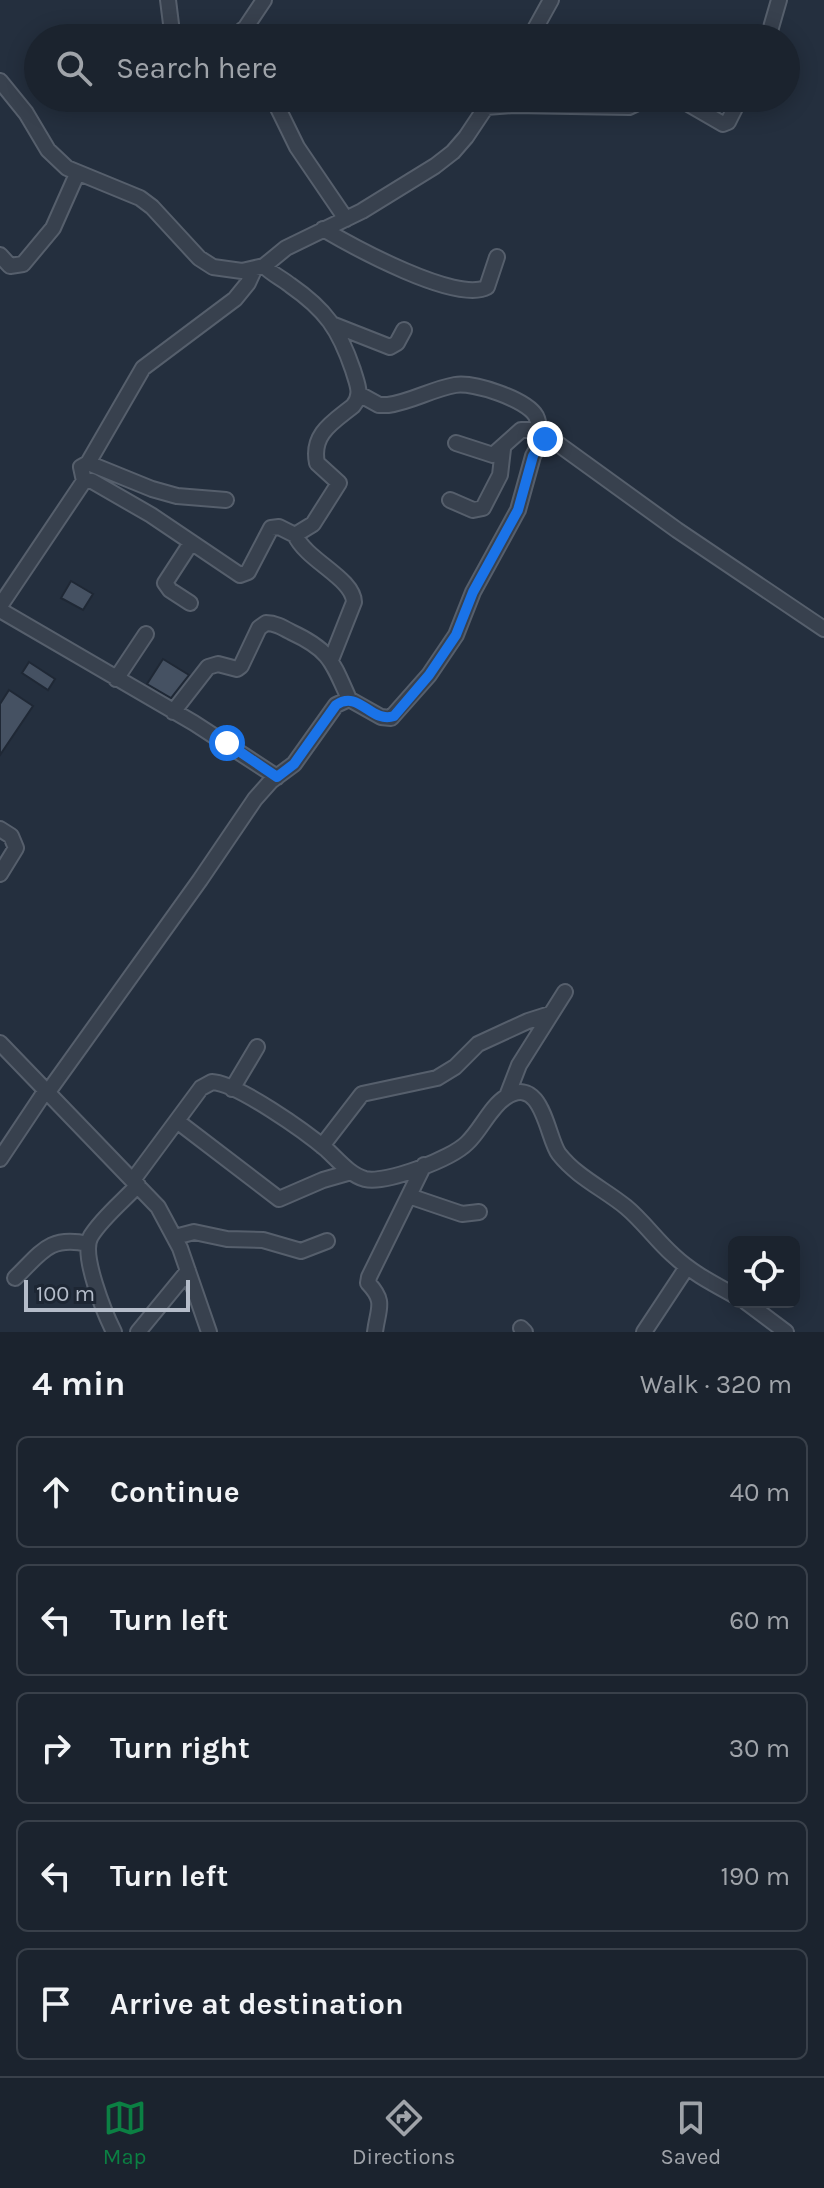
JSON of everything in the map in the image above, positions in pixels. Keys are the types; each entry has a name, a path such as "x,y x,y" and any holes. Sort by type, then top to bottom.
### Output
{"street":[{"path":"168,0 171,24"},
{"path":"252,24 264,0"},
{"path":"538,24 551,0"},
{"path":"772,24 779,0"},
{"path":"0,81 24,111"},
{"path":"25,112 48,150 67,168 140,198 199,258 213,267 226,270 259,268 315,305 334,325 343,342 359,394 373,402 388,405 452,385 469,385 506,396 529,409 536,418 542,437 533,456 518,510 473,592 456,635 429,675 391,718 381,717 349,699 331,660 322,649 275,624 266,623 259,628 241,666 237,669 218,664 208,667 173,712"},
{"path":"280,112 297,147 346,219"},
{"path":"277,777 0,608 84,481 81,467 88,463 143,368 235,299 259,268 286,248 362,211 453,152 482,112"},
{"path":"702,112 723,124 728,122 733,112"},
{"path":"0,255 10,266 23,264 53,228 77,174"},
{"path":"323,229 362,252 407,272 474,291 487,287 497,257"},
{"path":"334,325 390,347 397,343 404,330"},
{"path":"295,535 313,524 339,483 317,463 319,435 353,406 359,394"},
{"path":"456,443 493,455 521,430 530,430 554,441 677,530 824,629"},
{"path":"450,500 473,510 483,508 502,469 503,449"},
{"path":"88,463 177,496 226,500"},
{"path":"84,481 92,481 151,515 240,575 248,572 271,528 279,527 295,535 310,557 347,585 354,595 331,660"},
{"path":"190,603 165,583 191,543"},
{"path":"116,679 146,634"},
{"path":"0,1159 255,799 294,764 336,705 349,699"},
{"path":"0,829 11,836 16,848 0,874"},
{"path":"114,1332 102,1306 88,1244 136,1183 206,1084 218,1082 262,1105 322,1146 351,1172 376,1180 442,1159 465,1146 507,1096 519,1065 565,992"},
{"path":"322,1146 362,1094 437,1078 455,1067 478,1044 550,1014"},
{"path":"0,1043 158,1207 175,1237 209,1332"},
{"path":"232,1089 257,1047"},
{"path":"507,1096 523,1094 532,1097 547,1119 556,1151 572,1168 628,1209 687,1267 728,1291"},
{"path":"177,1121 279,1199 351,1172"},
{"path":"375,1332 380,1299 378,1292 368,1283 369,1277 424,1165"},
{"path":"409,1196 462,1214 479,1212"},
{"path":"175,1237 194,1232 227,1239 263,1240 301,1251 327,1241"},
{"path":"15,1278 48,1245 75,1241 88,1244"},
{"path":"644,1332 687,1267"},
{"path":"138,1332 188,1271"},
{"path":"754,1308 786,1332"}],"building":[{"path":"71,581 93,594 83,610 61,598"},
{"path":"163,659 189,675 171,698 147,684"},
{"path":"29,662 55,679 48,690 22,673"},
{"path":"9,690 33,706 0,755 0,704"}],"route":[{"path":"227,743 277,777 294,764 336,705 344,700 355,701 386,719 394,716 429,675 456,635 473,592 518,510 533,456 545,439"}]}
